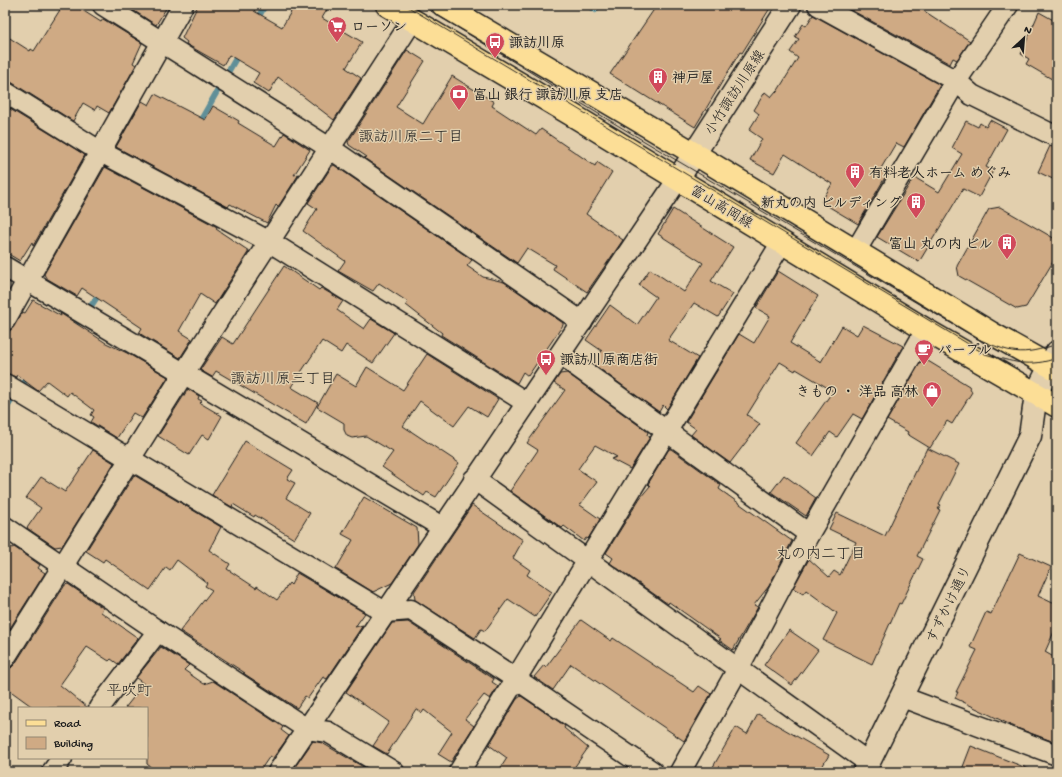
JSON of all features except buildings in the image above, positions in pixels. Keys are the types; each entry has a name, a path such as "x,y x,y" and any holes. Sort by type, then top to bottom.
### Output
{"main road":[{"name":"富山高岡線","path":"387,5 926,330 1057,406"},
{"path":"443,5 695,154 855,252 1055,363"}],"street":[{"path":"103,5 331,149 582,322"},
{"path":"5,320 183,5"},
{"name":"小竹諏訪川原線","path":"678,180 790,5"},
{"path":"818,5 956,81 972,95 1057,137"},
{"path":"855,252 956,81 1008,5"},
{"path":"5,658 184,373 331,149 412,21"},
{"path":"5,92 101,152 270,242 527,403"},
{"path":"278,772 474,479 561,355 678,180"},
{"path":"459,772 782,242"},
{"path":"5,267 442,527"},
{"path":"680,772 738,669 809,534 926,330"},
{"path":"561,355 809,534"},
{"path":"1030,436 1036,394 1055,363"},
{"path":"5,384 131,458 385,612 411,610 653,772"},
{"path":"1030,436 1057,411"},
{"name":"すずかけ通り","path":"867,767 1030,436"},
{"path":"474,479 738,669 867,767"},
{"path":"5,527 158,631 307,729 328,732 394,772"},
{"path":"100,707 158,631"},
{"path":"902,697 1057,755"},
{"path":"52,772 61,759"}],"water":[{"path":"583,5 601,5 596,13"}],"waterway":[{"path":"257,20 265,5"},
{"path":"198,125 239,53"},
{"path":"71,330 91,306 101,291"},
{"path":"5,410 29,375"}],"tram line":[{"path":"405,5 985,354 1021,363 1038,363 1057,358"},
{"path":"421,5 602,116 976,338 998,347 1016,352 1034,351 1057,344"}],"place":[{"name":"ローソン","path":"337,43"},
{"name":"諏訪川原","path":"495,59"},
{"name":"神戸屋","path":"658,94"},
{"name":"富山 銀行 諏訪川原 支店","path":"459,111"},
{"name":"有料老人ホーム めぐみ","path":"855,189"},
{"name":"新丸の内 ビルディング","path":"916,219"},
{"name":"富山 丸の内 ビル","path":"1007,260"},
{"name":"パープル","path":"924,366"},
{"name":"諏訪川原商店街","path":"546,376"},
{"name":"きもの ・ 洋品 高林","path":"932,408"}],"district":[{"name":"諏訪川原二丁目","path":"411,136"},
{"name":"諏訪川原三丁目","path":"283,378"},
{"name":"丸の内二丁目","path":"821,553"},
{"name":"平吹町","path":"129,690"}]}
